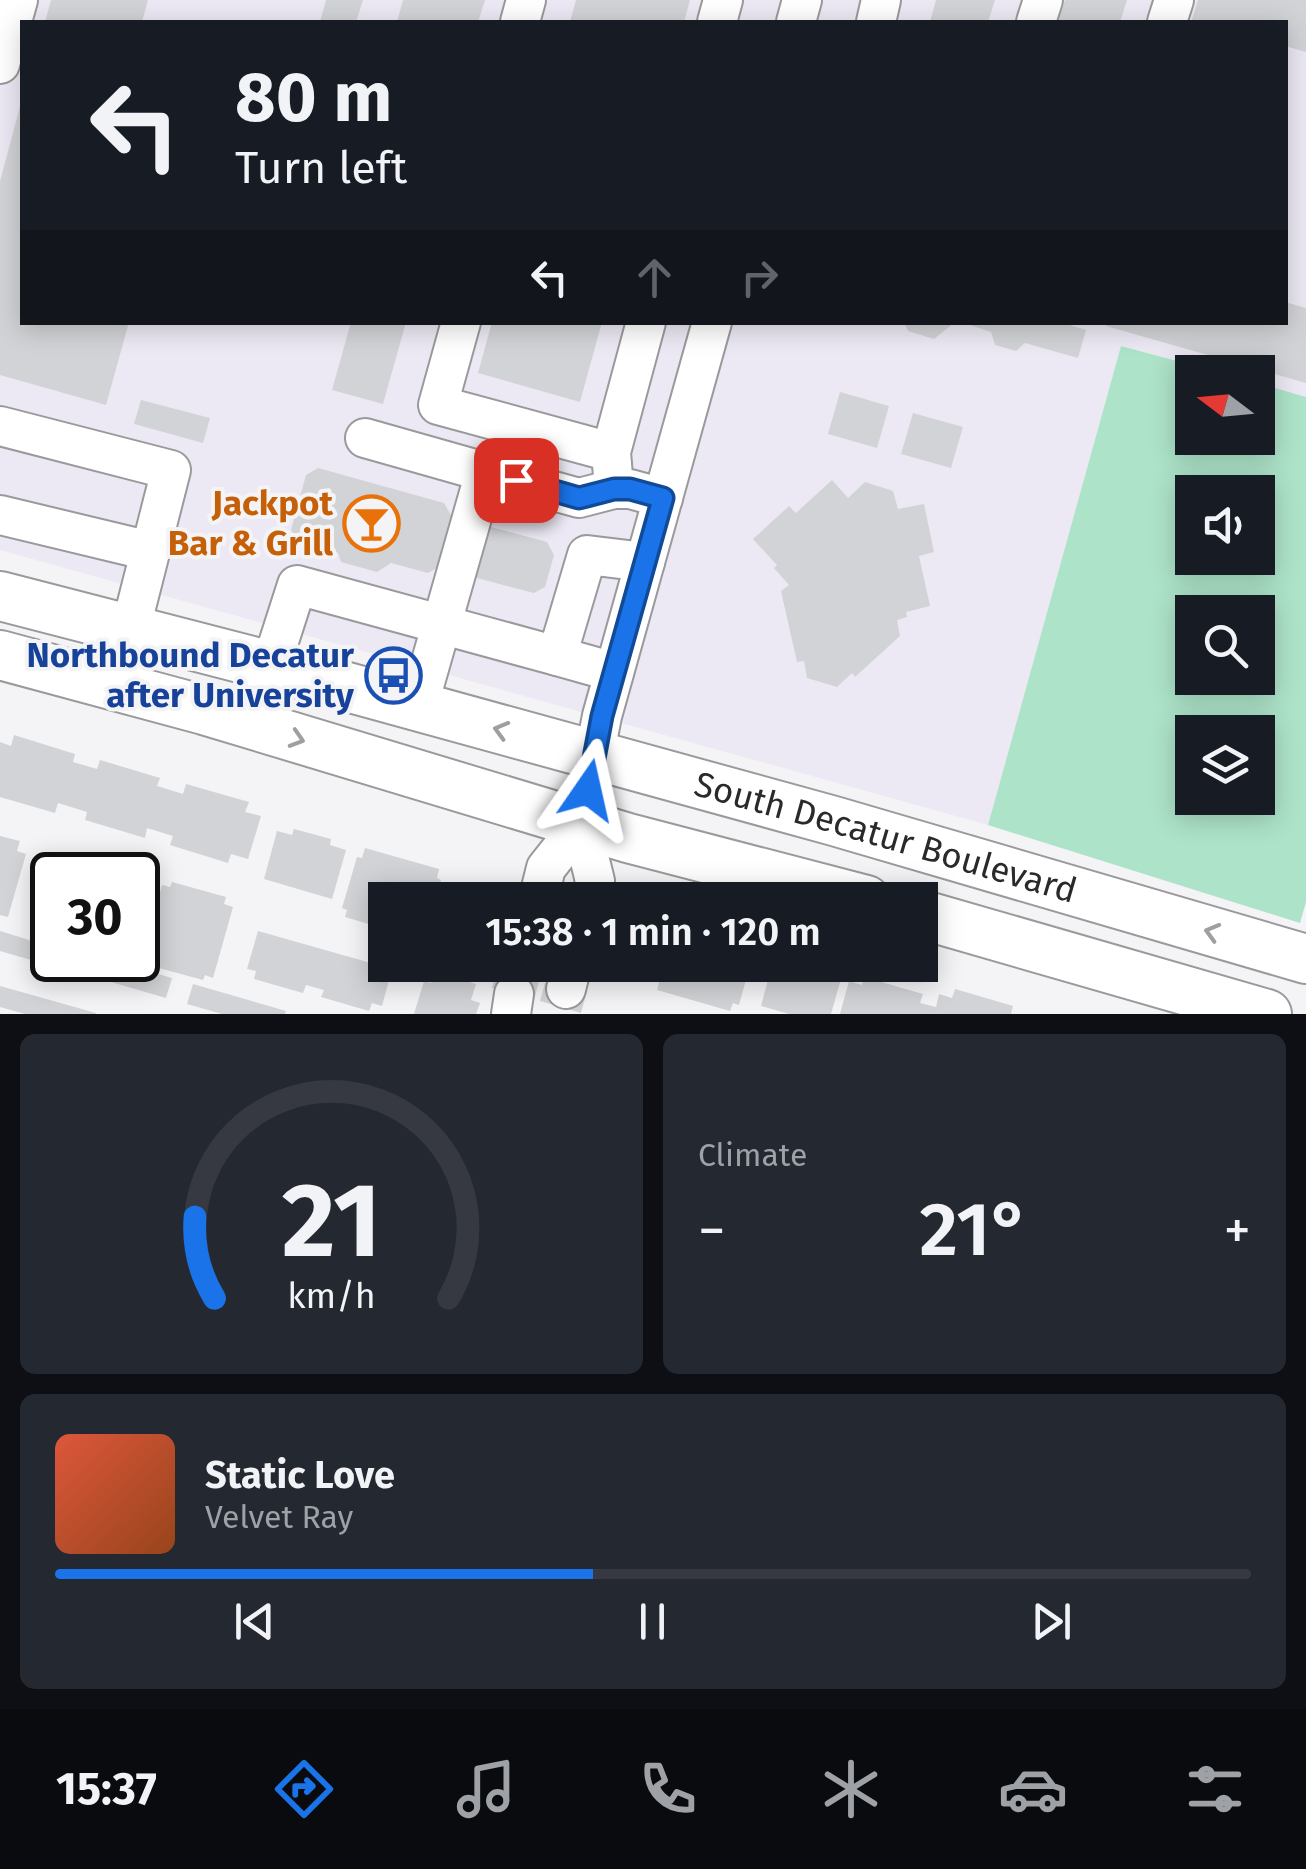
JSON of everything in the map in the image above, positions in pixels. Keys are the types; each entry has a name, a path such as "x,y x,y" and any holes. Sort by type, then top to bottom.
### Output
{"main road":[{"name":"South Decatur Boulevard","path":"7,602 270,666 834,822 1306,959"},
{"name":"South Decatur Boulevard","path":"0,655 581,824 798,882"},
{"name":"South Decatur Boulevard","path":"938,919 1267,1014"}],"street":[{"path":"0,64 18,0"},
{"path":"459,325 438,405 612,470 630,489 663,498"},
{"path":"366,438 579,498 612,470 645,325"},
{"path":"594,882 581,824 595,756 614,672 711,325"},
{"path":"0,426 171,470 116,686"},
{"path":"418,707 485,472"},
{"path":"0,515 150,551"},
{"path":"557,656 587,555 645,562"},
{"path":"270,666 296,585 614,672"},
{"path":"542,882 546,868 581,824"}],"shaded area":[{"path":"18,0 1306,0 1306,397 1275,388 1275,355 1175,355 1175,360 1121,346 988,825 0,550 0,34"}],"green space":[{"path":"1121,346 1175,360 1175,455 1275,455 1275,388 1306,397 1306,902 1300,923 988,825"}],"building":[{"path":"51,0 148,0 143,20 46,20"},
{"path":"326,0 363,0 357,20 321,20"},
{"path":"403,0 485,0 479,20 398,20"},
{"path":"576,0 690,0 685,20 571,20"},
{"path":"936,0 995,0 989,20 931,20"},
{"path":"1065,0 1127,0 1121,20 1059,20"},
{"path":"1198,0 1306,0 1306,52 1288,47 1288,20 1192,20"},
{"path":"20,107 20,325 128,325 106,405 0,375 0,181"},
{"path":"1288,303 1306,308 1306,383 1275,374 1275,355 1208,355 1106,325 1288,325"},
{"path":"350,325 405,325 383,404 332,390"},
{"path":"491,325 601,325 580,402 478,373"},
{"path":"905,325 951,325 934,339 908,331"},
{"path":"970,325 1070,325 1086,330 1078,358 1025,343 1016,351 995,345 991,332"},
{"path":"840,392 889,406 877,448 828,434"},
{"path":"141,400 210,418 203,443 134,424"},
{"path":"913,413 963,427 951,468 901,454"},
{"name":"Jackpot Bar & Grill","path":"318,468 444,503 452,517 439,567 428,573 391,563 377,572 341,562 338,553 298,541 291,530 306,475"},
{"path":"832,480 848,498 865,482 893,491 898,509 924,504 934,552 919,556 930,606 906,612 907,617 897,620 900,636 855,677 852,673 837,687 807,678 804,661 797,662 781,591 789,585 753,539 789,506 796,513"},
{"path":"491,527 547,542 554,555 545,587 534,593 477,578 469,565 478,534"},
{"path":"14,735 75,754 73,762 97,769 100,760 160,778 157,786 183,794 186,784 249,802 245,812 261,816 248,859 231,854 228,863 170,845 173,836 147,828 145,838 85,820 87,812 58,803 55,813 0,797 0,742 11,746"},
{"path":"294,829 331,839 330,845 346,850 332,899 264,879 277,831 292,835"},
{"path":"0,836 20,841 17,851 26,854 8,917 0,915"},
{"path":"365,848 439,869 437,878 441,880 368,882 368,924 345,917 347,910 342,908 357,857 362,858"},
{"path":"172,882 226,897 224,904 233,907 213,978 205,975 203,980 160,968 160,892 162,885 170,887"},
{"path":"0,931 30,940 30,960 0,951"},
{"path":"258,931 368,962 368,982 388,982 382,1006 372,1003 369,1011 321,997 324,990 306,985 303,993 254,979 256,971 247,969"},
{"path":"160,975 172,978 166,998 111,982 160,982"},
{"path":"424,982 476,984 471,1000 480,1003 476,1014 414,1014"},
{"path":"494,982 539,982 534,1000 492,988"},
{"path":"659,982 745,982 739,1005 733,1003 730,1011 657,990"},
{"path":"767,982 840,982 831,1014 789,1014 761,1006"},
{"path":"849,982 862,985 881,982 923,994 920,1003 936,1007 939,994 952,998 955,989 1013,1006 1011,1014 840,1014"},
{"path":"545,983 586,995 581,1013 540,1001"},
{"path":"193,984 286,1011 222,1014 187,1004"},
{"path":"0,986 96,1014 25,1014 0,1007"}],"place":[{"name":"Jackpot Bar & Grill","path":"372,523"},
{"name":"Northbound Decatur after University","path":"393,675"}],"route":[{"path":"516,480 579,498 630,489 663,498 602,716 588,790"}]}
